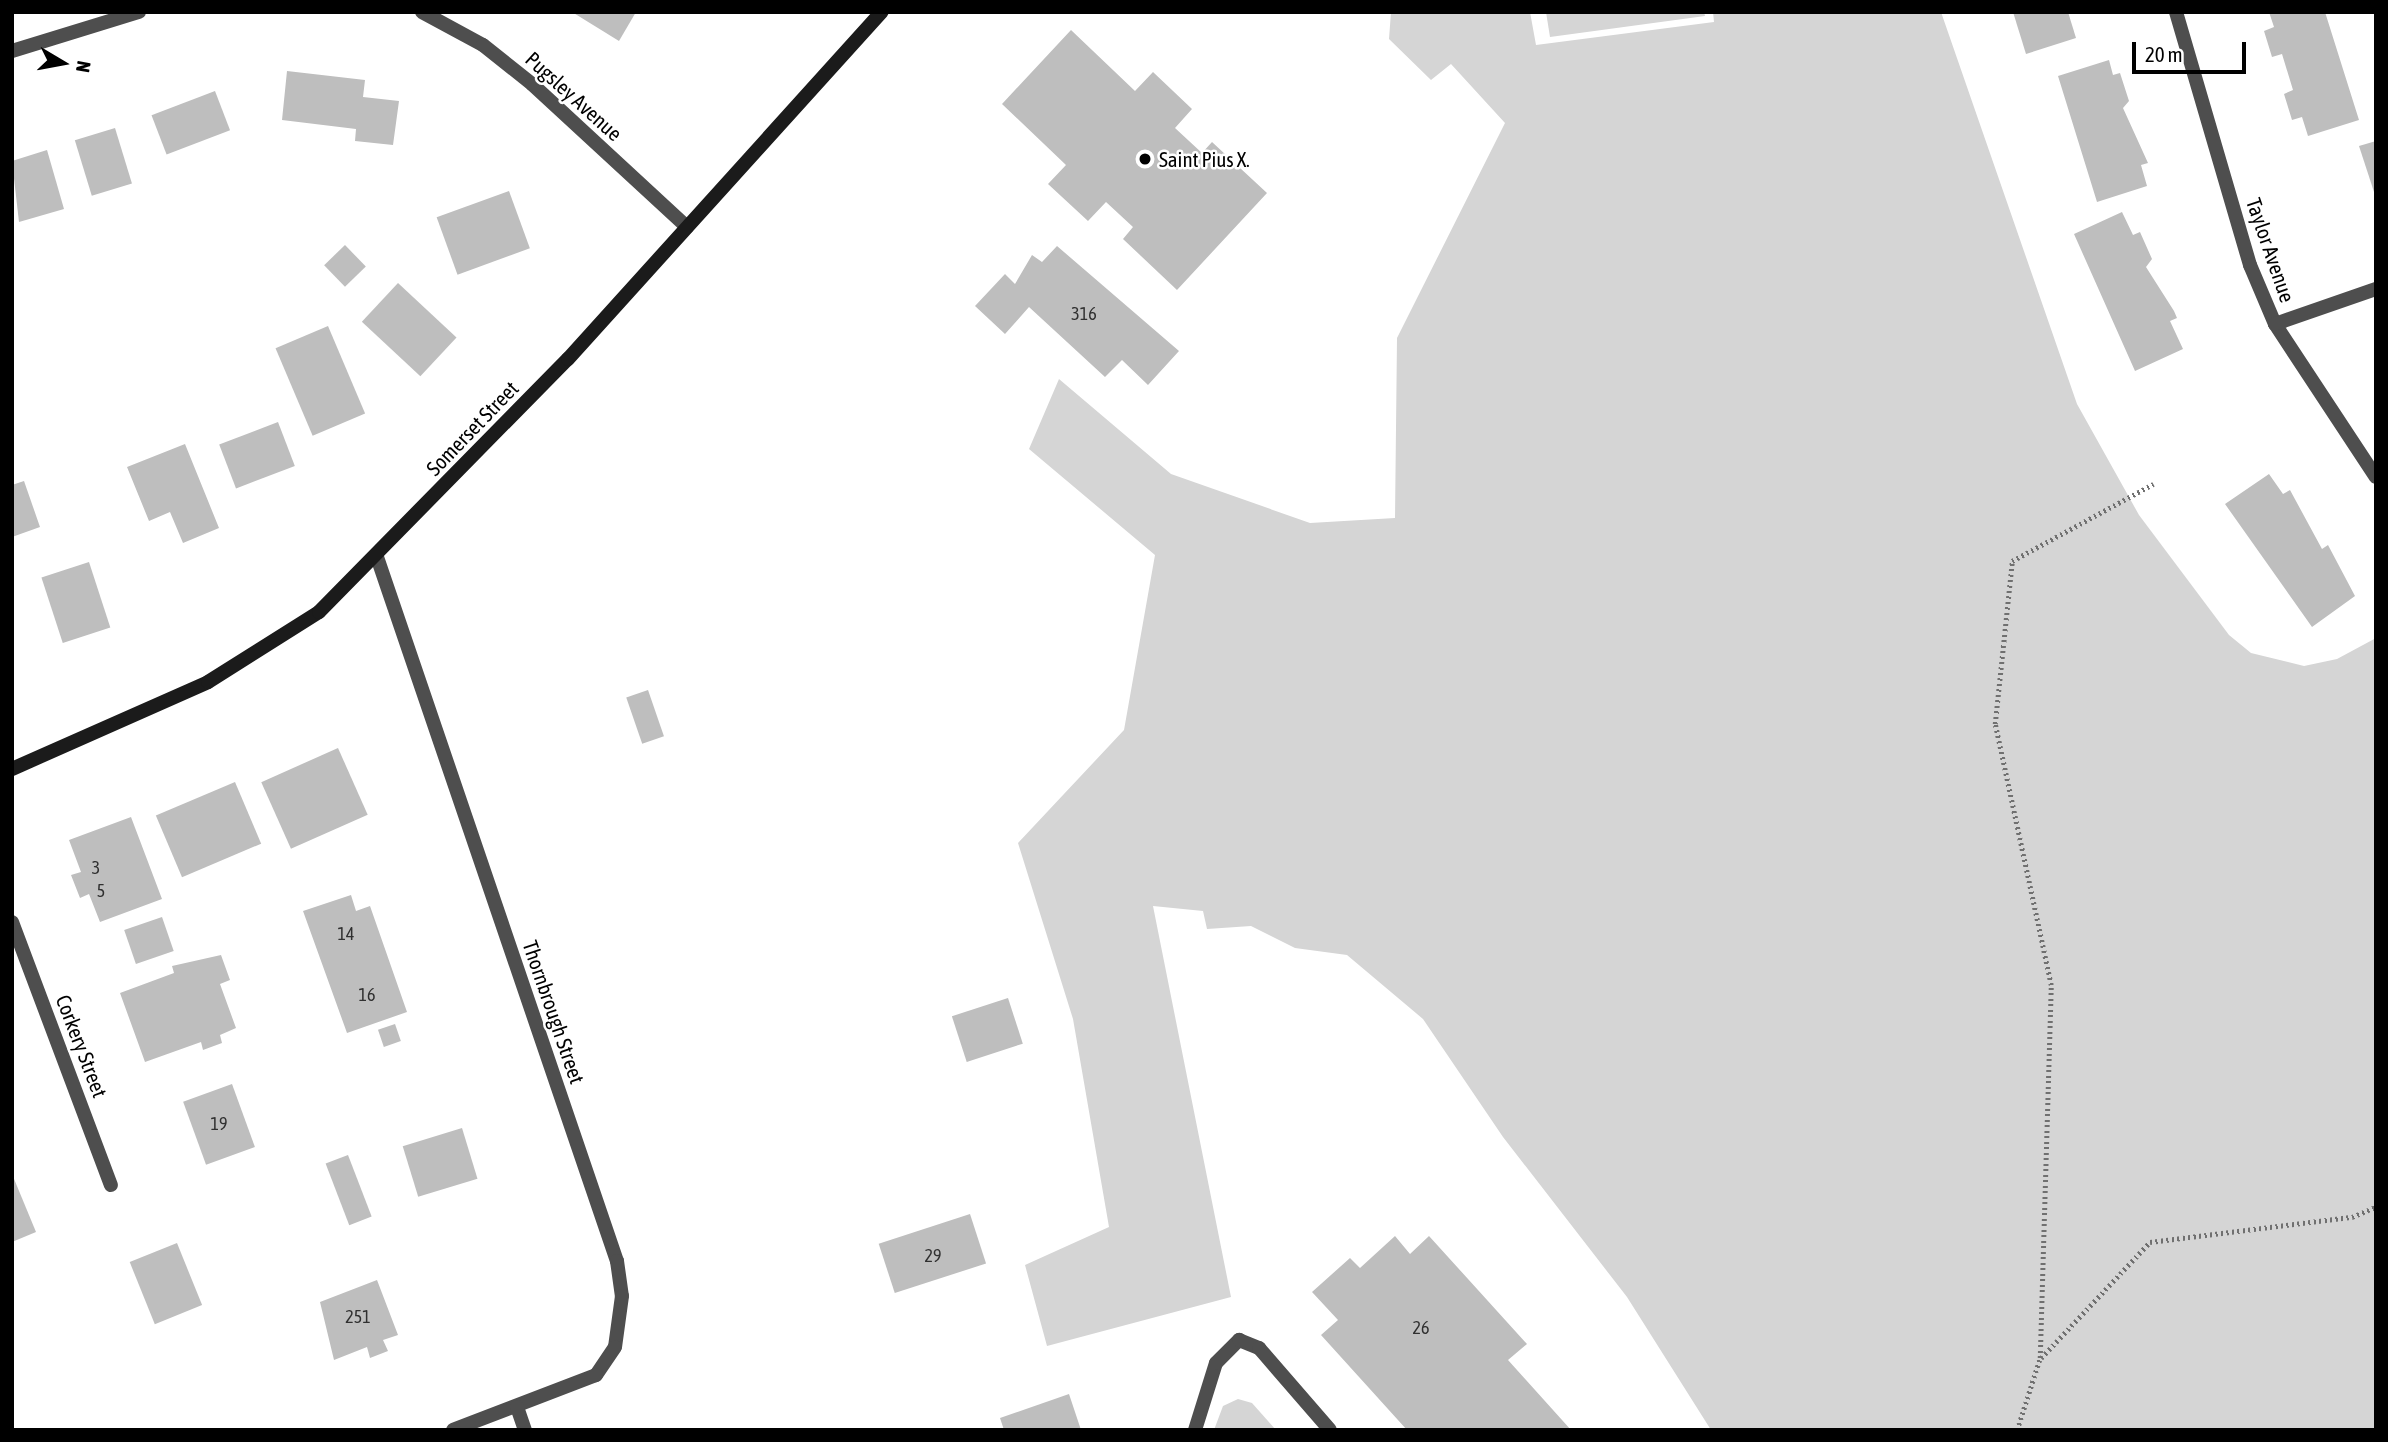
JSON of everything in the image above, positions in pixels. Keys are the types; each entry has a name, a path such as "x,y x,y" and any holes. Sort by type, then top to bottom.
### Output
{"main road":[{"name":"Somerset Street","path":"12,769 155,708 266,649 319,612 377,557 687,227 882,12"}],"street":[{"path":"12,51 139,12"},
{"name":"Pugsley Avenue","path":"422,12 483,45 532,84 687,227"},
{"name":"Taylor Avenue","path":"2176,12 2250,264 2275,324 2376,477"},
{"path":"2275,324 2376,289"},
{"name":"Thornbrough Street","path":"377,557 617,1261 621,1328 608,1361 569,1389 453,1430"},
{"name":"Corkery Street","path":"12,922 111,1185"},
{"path":"1195,1430 1216,1363 1239,1340 1259,1348 1330,1430"},
{"path":"516,1408 525,1430"}],"path":[{"path":"2017,1430 2040,1358 2051,985 1994,724 2012,561 2152,484"},
{"path":"2040,1358 2150,1242 2352,1217 2376,1207"}],"shaded area":[{"path":"1391,12 1530,12 1536,45 1714,22 1713,12 1941,12 2077,404 2139,515 2229,635 2251,653 2304,666 2337,659 2376,638 2376,1430 1711,1430 1627,1297 1503,1137 1423,1019 1347,955 1295,948 1251,926 1207,929 1203,911 1153,906 1231,1297 1047,1346 1025,1265 1109,1227 1073,1019 1018,843 1124,730 1155,555 1029,449 1059,379 1171,474 1310,523 1395,518 1397,338 1505,123 1451,64 1431,80 1389,39"},
{"path":"1546,12 1704,12 1705,16 1550,37"},
{"path":"1238,1399 1252,1403 1276,1430 1214,1430 1223,1406"}],"building":[{"path":"572,12 636,12 619,41"},
{"path":"2013,12 2068,12 2076,38 2026,54"},
{"path":"2269,12 2325,12 2359,120 2308,136 2302,117 2292,120 2284,94 2293,90 2282,54 2272,57 2264,31 2274,27"},
{"name":"Saint Pius X.","path":"1071,30 1135,91 1153,72 1192,109 1175,128 1202,153 1212,142 1267,193 1177,290 1123,239 1133,227 1106,202 1088,221 1048,184 1066,165 1002,104"},
{"path":"2109,60 2113,75 2120,73 2129,101 2123,108 2148,163 2141,165 2147,186 2097,202 2058,76"},
{"path":"287,71 365,80 363,97 399,101 393,145 355,141 356,129 282,120"},
{"path":"215,91 230,130 167,155 152,115"},
{"path":"115,128 132,183 92,196 75,140"},
{"path":"2376,141 2376,195 2375,195 2359,146"},
{"path":"47,150 64,209 19,222 12,161"},
{"path":"509,191 530,248 458,275 437,217"},
{"path":"2122,212 2133,235 2140,232 2152,259 2146,267 2174,311 2177,318 2170,321 2183,349 2135,371 2074,234"},
{"path":"345,245 366,267 345,287 324,265"},
{"path":"1057,246 1179,351 1148,385 1122,360 1105,377 1029,307 1005,334 975,306 1005,274 1015,284 1032,255 1042,262"},
{"path":"398,283 457,338 420,376 362,322"},
{"path":"328,326 365,413 313,436 276,348"},
{"path":"278,422 295,466 236,488 219,445"},
{"path":"185,444 219,528 183,543 170,512 149,521 127,467"},
{"path":"2269,474 2283,494 2290,490 2322,549 2328,545 2355,596 2312,627 2225,504"},
{"path":"24,481 40,527 12,537 12,485"},
{"path":"89,562 110,628 63,643 41,577"},
{"path":"648,690 664,736 642,744 626,697"},
{"path":"338,748 368,815 291,849 261,782"},
{"path":"235,782 261,844 182,877 156,816"},
{"path":"131,817 162,899 100,922 89,894 80,898 71,875 81,872 69,840"},
{"path":"351,895 356,911 370,906 407,1012 347,1033 303,911"},
{"path":"162,917 174,951 136,964 124,930"},
{"path":"221,955 230,980 220,984 236,1028 220,1035 222,1043 203,1050 201,1042 145,1062 120,993 174,973 172,966"},
{"path":"1008,998 1023,1044 967,1062 952,1016"},
{"path":"395,1024 401,1041 384,1047 378,1030"},
{"path":"232,1084 255,1147 206,1165 183,1102"},
{"path":"462,1128 477,1179 418,1197 403,1146"},
{"path":"348,1155 372,1217 349,1225 326,1164"},
{"path":"12,1174 36,1232 12,1242"},
{"path":"970,1214 986,1263 895,1293 879,1244"},
{"path":"1395,1236 1410,1254 1429,1236 1527,1344 1508,1360 1571,1430 1407,1430 1321,1335 1338,1320 1312,1292 1350,1258 1360,1268"},
{"path":"177,1243 202,1305 155,1324 130,1262"},
{"path":"377,1280 398,1335 383,1340 388,1351 370,1358 367,1347 334,1360 320,1302"},
{"path":"1069,1394 1081,1430 1004,1430 1000,1418"}],"place":[{"name":"Saint Pius X.","path":"1145,159"}]}
